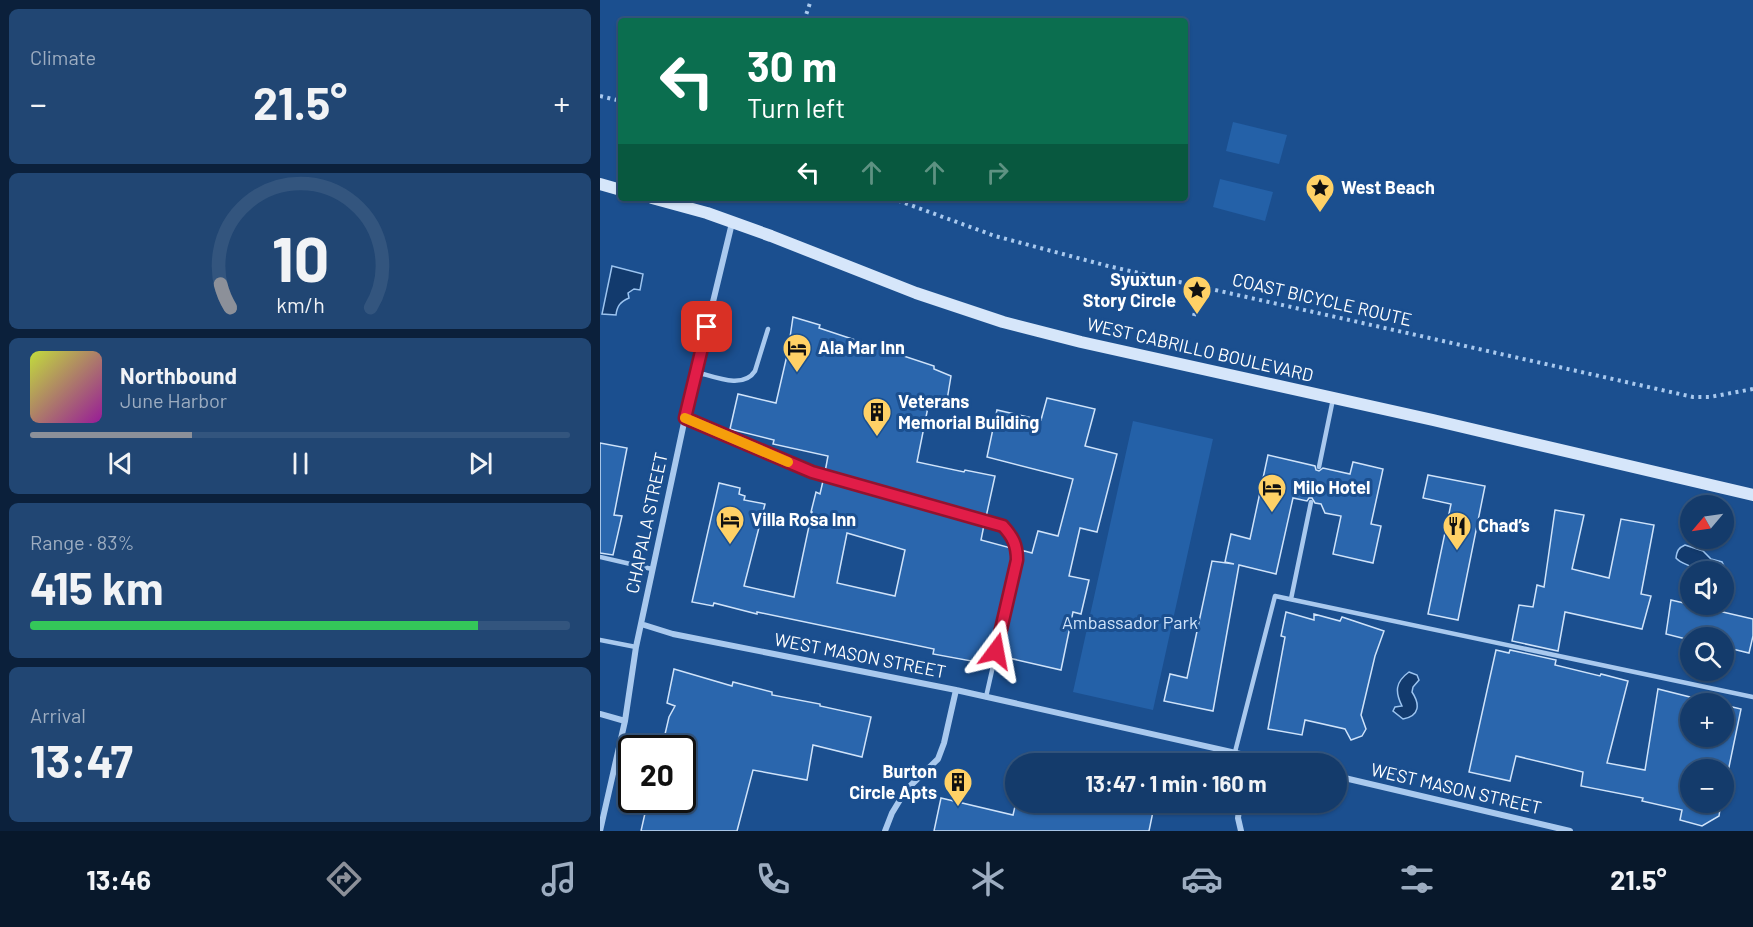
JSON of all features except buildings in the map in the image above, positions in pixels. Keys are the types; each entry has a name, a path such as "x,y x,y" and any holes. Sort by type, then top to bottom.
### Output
{"main road":[{"path":"600,184 618,189"},
{"name":"WEST CABRILLO BOULEVARD","path":"663,201 707,213 916,293 1003,322 1081,342 1433,420 1753,495"}],"street":[{"name":"CHAPALA STREET","path":"600,831 625,721 636,647 652,569 685,418 732,223"},
{"name":"WEST MASON STREET","path":"641,624 673,634 956,690 1241,753"},
{"path":"885,831 892,813 906,790 938,759 956,690"},
{"path":"600,714 625,721"},
{"name":"WEST MASON STREET","path":"1347,779 1569,831"},
{"path":"1239,813 1241,831"}],"lane":[{"path":"696,372 744,381 755,371 768,329"},
{"path":"1319,467 1333,399"},
{"path":"685,418 812,472 1003,526 1012,536 1017,547 1017,560 986,697"},
{"path":"1291,599 1311,502"},
{"path":"600,557 652,569"},
{"path":"1236,752 1275,596 1753,696"},
{"path":"600,640 636,647"}],"path":[{"path":"805,18 811,0"},
{"path":"600,96 618,100"},
{"name":"COAST BICYCLE ROUTE","path":"899,201 995,236 1108,266 1694,397 1710,397 1753,389"},
{"path":"1194,316 1200,286"}],"green space":[{"path":"1233,122 1287,135 1279,164 1226,151"},
{"path":"1220,179 1273,192 1265,221 1213,207"},
{"name":"Ambassador Park","path":"1133,421 1213,439 1153,710 1073,692"}],"shaded area":[{"path":"612,266 643,274 640,290 634,289 628,293 629,298 623,301 616,315 602,314"},
{"path":"1680,548 1697,549 1703,551 1711,559 1718,561 1680,561 1676,558"},
{"path":"1409,672 1417,675 1419,680 1412,692 1417,709 1413,715 1403,719 1393,711 1395,707 1402,706 1398,696 1399,683"}],"slow traffic":[{"path":"685,418 788,462"}],"place":[{"name":"West Beach","path":"1320,214"},
{"name":"Syuxtun Story Circle","path":"1197,316"},
{"name":"Ala Mar Inn","path":"797,374"},
{"name":"Veterans Memorial Building","path":"877,438"},
{"name":"Milo Hotel","path":"1272,514"},
{"name":"Villa Rosa Inn","path":"730,546"},
{"name":"Chad’s","path":"1457,552"},
{"name":"Burton Circle Apts","path":"958,808"}],"route":[{"path":"707,327 685,418 812,472 1003,526 1012,536 1017,547 1017,560 996,651"}]}
